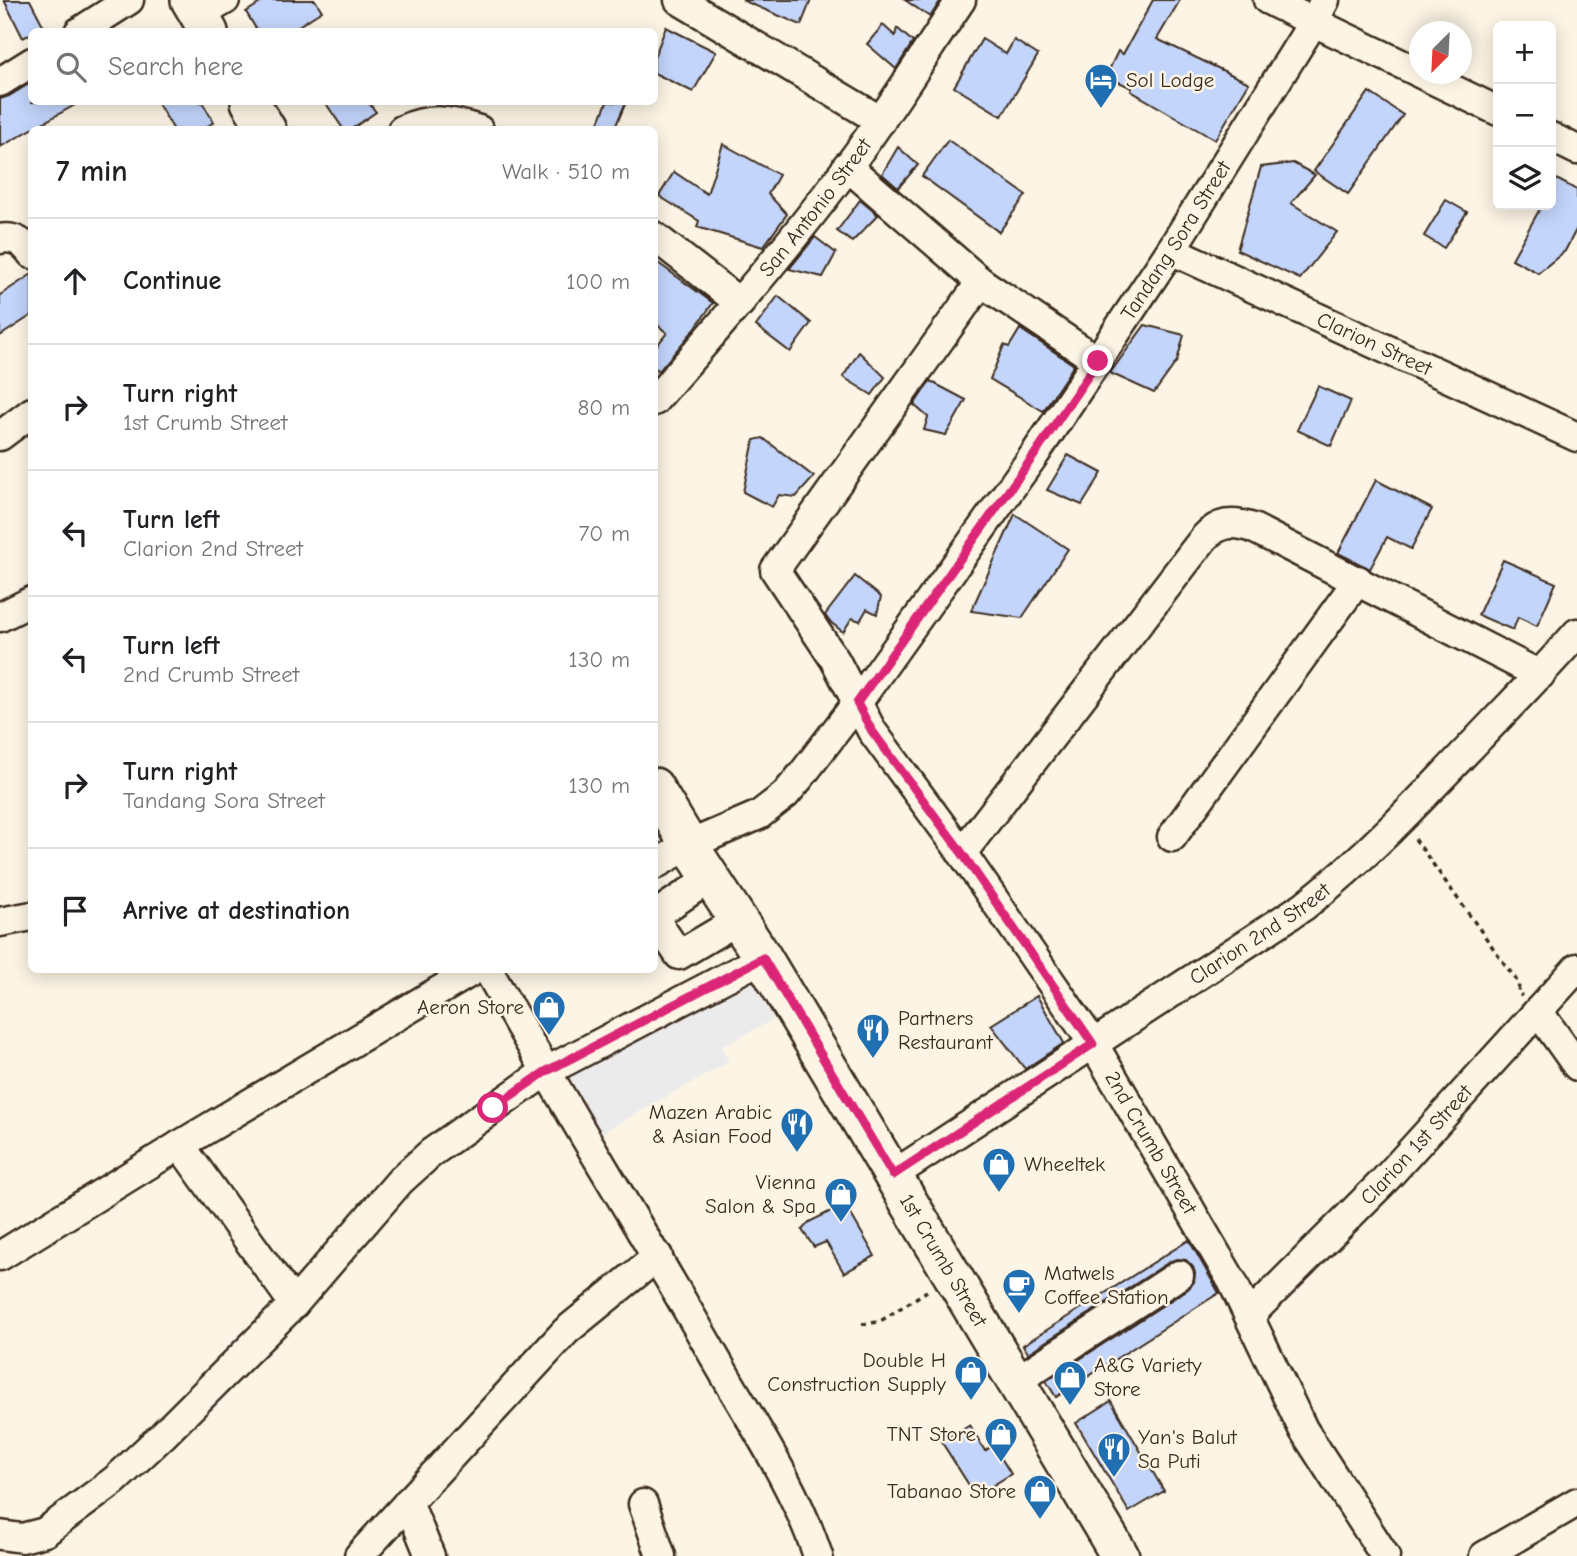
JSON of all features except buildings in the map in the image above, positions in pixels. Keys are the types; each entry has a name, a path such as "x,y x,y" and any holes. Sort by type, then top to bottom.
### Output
{"main road":[{"path":"252,105 265,126"},
{"name":"1st Crumb Street","path":"658,794 763,958 1121,1556"}],"street":[{"path":"85,28 129,0"},
{"path":"679,0 881,121"},
{"name":"San Antonio Street","path":"658,396 740,303 847,166 881,121 961,0"},
{"path":"1268,0 1319,11 1409,66"},
{"name":"Tandang Sora Street","path":"658,863 689,845 759,815 785,795 857,703 1098,361 1171,250 1319,11"},
{"path":"0,82 28,64"},
{"path":"1443,84 1493,109"},
{"path":"410,126 418,122 446,120 466,126"},
{"path":"1556,140 1577,150"},
{"path":"847,166 981,282 1098,361"},
{"path":"0,239 12,238 20,241 28,250"},
{"path":"658,239 740,303"},
{"name":"Clarion Street","path":"1171,250 1577,437"},
{"name":"2nd Crumb Street","path":"981,282 775,570 835,660 857,703 891,758 962,853 1093,1044 1250,1315 1298,1421 1385,1556"},
{"path":"0,436 28,415"},
{"path":"962,853 1210,531 1228,523 1238,523 1358,580 1540,675"},
{"path":"1172,837 1358,580"},
{"path":"0,617 28,603"},
{"name":"Clarion 2nd Street","path":"893,1175 1304,906 1347,872 1402,820 1577,633"},
{"path":"658,914 710,878"},
{"path":"0,922 28,917"},
{"path":"679,955 738,920"},
{"path":"658,923 700,990"},
{"path":"0,1535 22,1538 45,1532 115,1480 294,1304 400,1181 431,1153 545,1072 763,958"},
{"name":"Clarion 1st Street","path":"1250,1315 1382,1184 1577,968"},
{"path":"0,1256 180,1144 469,973"},
{"path":"490,973 795,1497 818,1556"},
{"path":"1538,1011 1577,1066"},
{"path":"180,1144 294,1304"},
{"path":"359,1556 566,1331 657,1256"},
{"path":"1016,1381 1180,1275"},
{"path":"408,1502 430,1556"},
{"path":"643,1504 661,1556"},
{"path":"1484,1556 1573,1513"}],"path":[{"path":"1402,820 1519,984 1518,993 1538,1011"},
{"path":"862,1324 879,1322 953,1275"}],"shaded area":[{"path":"749,975 774,1019 722,1047 729,1062 601,1133 569,1075"}],"place":[{"name":"Sol Lodge","path":"1101,110"},
{"name":"Aeron Store","path":"549,1037"},
{"name":"Partners Restaurant","path":"873,1060"},
{"name":"Mazen Arabic & Asian Food","path":"797,1154"},
{"name":"Wheeltek","path":"999,1194"},
{"name":"Vienna Salon & Spa","path":"841,1224"},
{"name":"Matwels Coffee Station","path":"1019,1315"},
{"name":"Double H Construction Supply","path":"971,1402"},
{"name":"A&G Variety Store","path":"1070,1407"},
{"name":"TNT Store","path":"1001,1464"},
{"name":"Yan's Balut Sa Puti","path":"1114,1479"},
{"name":"Tabanao Store","path":"1040,1521"}],"route":[{"path":"493,1108 545,1072 763,958 893,1175 1093,1044 962,853 872,731 857,703 1098,361"}]}
